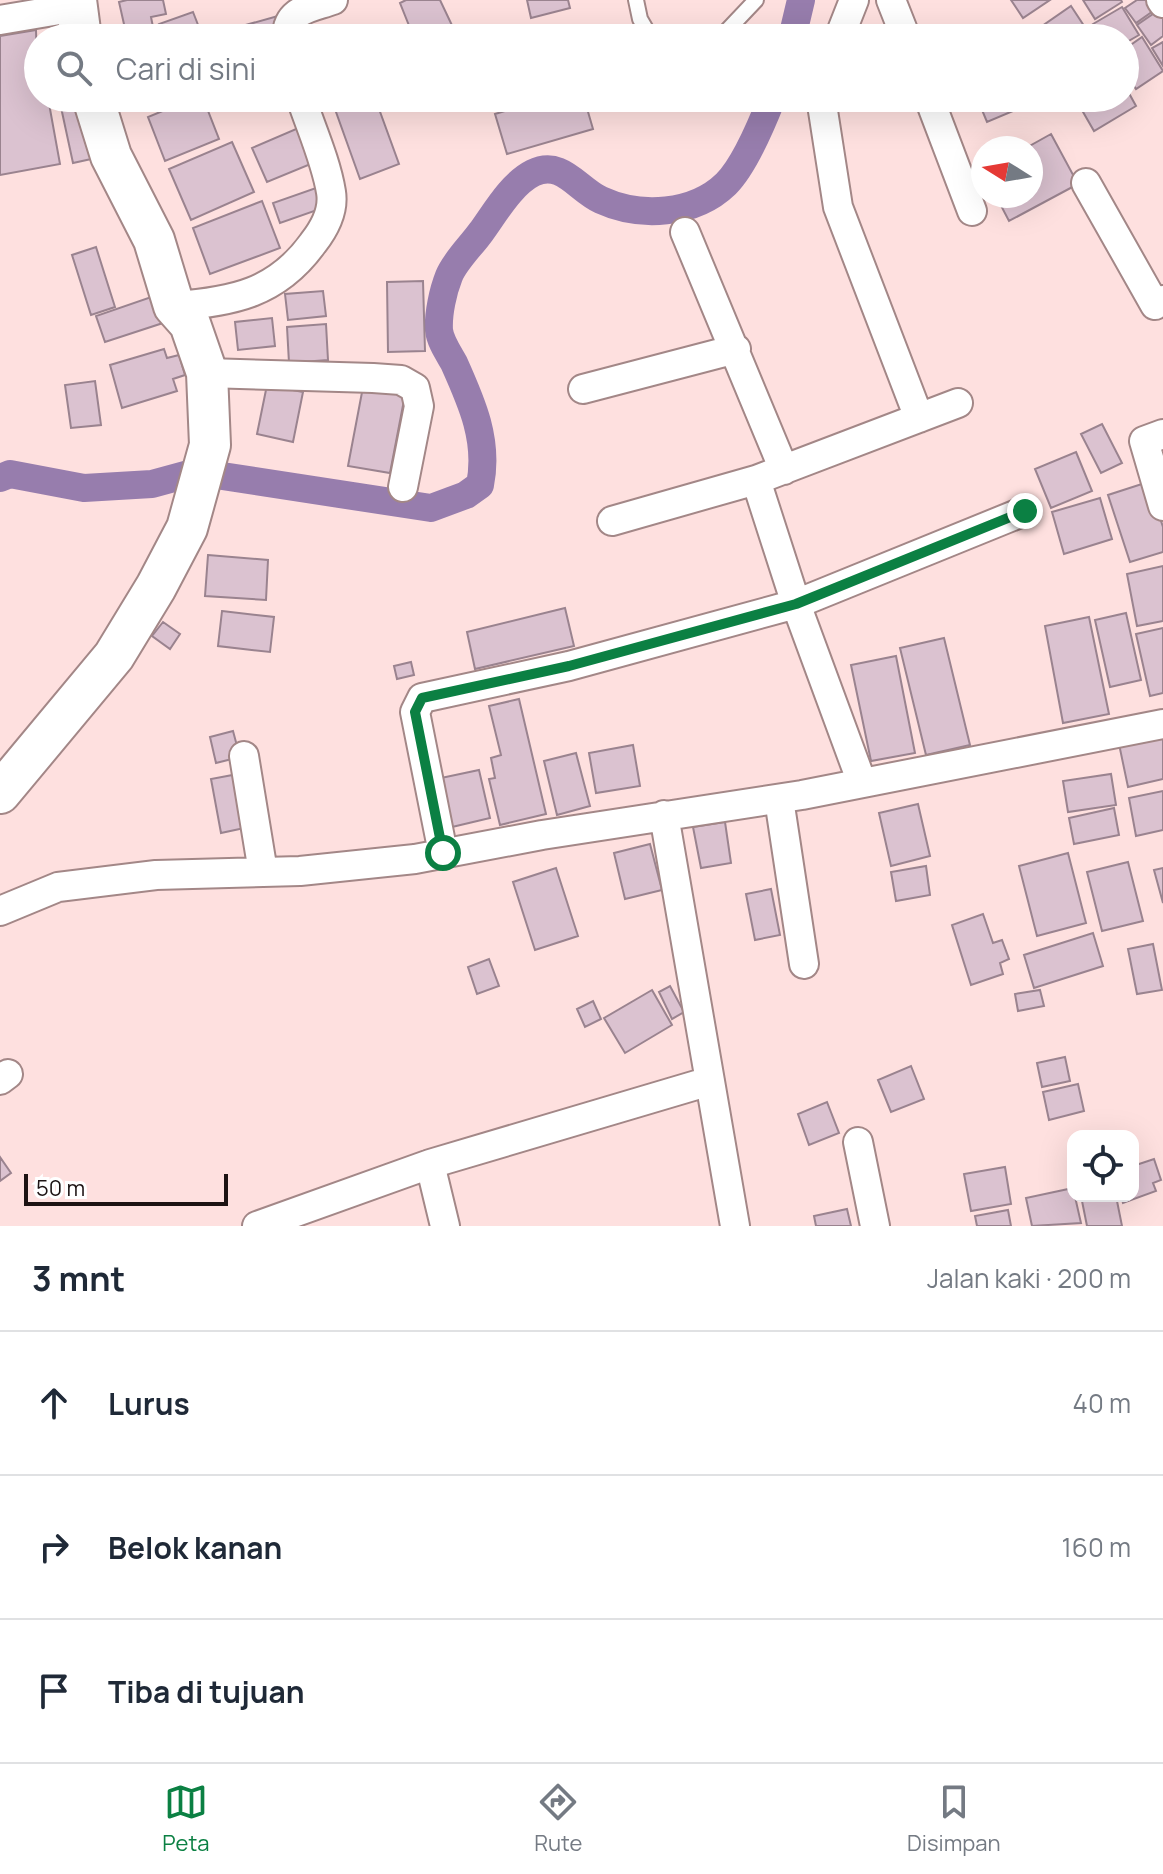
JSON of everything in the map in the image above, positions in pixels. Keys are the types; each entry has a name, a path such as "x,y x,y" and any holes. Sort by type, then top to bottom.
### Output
{"street":[{"path":"289,24 299,11 333,0"},
{"path":"845,24 854,0"},
{"path":"891,0 900,24"},
{"path":"0,20 78,15"},
{"path":"0,793 114,656 187,528 210,445 207,373 190,324 174,306 154,240 111,156 97,112"},
{"path":"174,306 217,303 268,285 301,260 320,233 330,212 332,194 306,112"},
{"path":"823,112 838,207 919,418"},
{"path":"934,112 972,211"},
{"path":"1086,183 1155,305 1163,300"},
{"path":"685,232 784,470"},
{"path":"583,389 736,349"},
{"path":"207,373 401,380 415,388 419,406 403,487"},
{"path":"612,521 756,480 958,403"},
{"path":"1163,434 1144,441 1163,506"},
{"path":"756,480 796,604 862,783"},
{"path":"443,853 415,712 422,698 569,666 796,604 1025,511"},
{"path":"0,911 58,887 156,875 315,870 443,853 664,815 779,799 1163,724"},
{"path":"244,756 263,872"},
{"path":"779,799 804,964"},
{"path":"664,815 735,1226"},
{"path":"257,1226 430,1164 710,1081"},
{"path":"858,1142 875,1226"},
{"path":"430,1164 445,1226"}],"lane":[{"path":"636,0 643,24"},
{"path":"733,24 756,0"}],"building":[{"path":"163,0 166,14 151,17 152,24 124,24 119,2"},
{"path":"406,0 440,0 451,24 408,24 400,3"},
{"path":"527,0 568,0 570,8 531,18"},
{"path":"1011,0 1050,0 1023,18"},
{"path":"1083,0 1121,0 1122,2 1095,19"},
{"path":"1137,0 1160,0 1163,4 1136,23 1125,8"},
{"path":"1071,6 1083,24 1045,24"},
{"path":"1122,7 1132,24 1093,24"},
{"path":"1163,7 1163,36 1151,45 1138,24"},
{"path":"193,12 198,24 159,24"},
{"path":"278,16 280,24 249,24"},
{"path":"24,32 24,112 51,112 60,164 0,175 0,36"},
{"path":"1142,37 1163,71 1139,87 1139,39"},
{"path":"1163,42 1163,66 1152,48"},
{"path":"62,112 95,112 105,156 73,163"},
{"path":"160,112 208,112 219,139 165,161 148,117"},
{"path":"336,112 380,112 399,164 360,179"},
{"path":"588,112 593,129 507,154 495,114"},
{"path":"983,112 1011,112 987,122"},
{"path":"1083,112 1126,112 1094,131"},
{"path":"303,126 318,161 267,182 252,148"},
{"path":"1051,134 1078,184 1043,203 1043,138"},
{"path":"232,142 254,192 191,220 169,169"},
{"path":"316,188 323,208 280,223 273,203"},
{"path":"262,201 280,248 210,274 193,228"},
{"path":"1002,208 1033,208 1009,221"},
{"path":"96,247 115,307 91,315 72,255"},
{"path":"423,281 425,351 388,352 387,282"},
{"path":"323,291 326,316 288,320 285,294"},
{"path":"160,294 169,321 105,342 96,316"},
{"path":"272,318 275,346 238,350 235,322"},
{"path":"326,324 328,360 289,363 287,327"},
{"path":"164,349 167,358 179,355 185,375 173,379 177,391 122,408 110,365"},
{"path":"95,381 101,425 71,428 65,385"},
{"path":"267,385 303,392 293,442 257,434"},
{"path":"363,387 405,395 390,473 348,466"},
{"path":"1102,424 1122,463 1101,473 1081,434"},
{"path":"1076,452 1092,491 1051,508 1035,469"},
{"path":"1148,482 1163,527 1163,552 1130,562 1108,495"},
{"path":"1100,498 1112,539 1064,554 1052,512"},
{"path":"208,555 268,560 266,600 205,596"},
{"path":"1163,566 1163,621 1137,626 1127,574"},
{"path":"565,608 574,646 475,669 467,632"},
{"path":"222,611 274,617 270,652 218,646"},
{"path":"1126,613 1141,680 1110,687 1095,620"},
{"path":"1089,617 1109,714 1063,723 1045,626"},
{"path":"163,622 180,634 170,649 152,636"},
{"path":"1163,628 1163,693 1150,696 1136,634"},
{"path":"944,638 970,745 926,755 900,648"},
{"path":"896,656 915,753 871,761 851,665"},
{"path":"411,662 414,675 397,679 394,666"},
{"path":"519,699 546,814 500,825 489,779 495,778 491,758 501,755 489,706"},
{"path":"233,731 240,757 216,763 210,737"},
{"path":"1163,734 1163,779 1128,787 1119,744"},
{"path":"633,745 640,786 596,793 589,753"},
{"path":"576,753 590,806 557,815 544,761"},
{"path":"479,770 490,818 452,827 441,778"},
{"path":"238,774 249,827 221,833 211,779"},
{"path":"1111,774 1116,805 1068,812 1063,781"},
{"path":"1163,791 1163,830 1136,836 1129,798"},
{"path":"918,804 930,856 891,866 879,813"},
{"path":"1114,808 1119,835 1074,844 1069,818"},
{"path":"725,822 731,863 701,868 693,827"},
{"path":"650,844 662,890 625,899 614,853"},
{"path":"1068,853 1086,923 1037,936 1019,866"},
{"path":"1128,862 1143,921 1102,931 1087,872"},
{"path":"926,866 930,895 896,901 891,872"},
{"path":"556,868 578,936 535,950 513,882"},
{"path":"1163,868 1163,903 1154,870"},
{"path":"771,889 780,935 755,940 746,894"},
{"path":"983,914 993,943 1002,940 1009,959 1000,963 1003,974 971,985 952,925"},
{"path":"1093,933 1103,966 1034,988 1024,955"},
{"path":"1153,944 1162,990 1137,994 1128,949"},
{"path":"489,959 499,986 477,994 468,967"},
{"path":"670,986 684,1012 672,1019 659,992"},
{"path":"652,990 672,1025 625,1053 604,1018"},
{"path":"1040,990 1044,1006 1018,1011 1015,994"},
{"path":"593,1001 601,1019 585,1027 577,1009"},
{"path":"1065,1057 1070,1081 1042,1087 1037,1063"},
{"path":"911,1066 924,1099 891,1112 878,1080"},
{"path":"1078,1084 1084,1111 1049,1120 1043,1092"},
{"path":"827,1102 839,1133 809,1145 798,1114"},
{"path":"0,1157 11,1173 0,1181"},
{"path":"1154,1159 1161,1180 1153,1183 1156,1191 1139,1197 1139,1164"},
{"path":"1005,1167 1011,1204 971,1211 964,1174"},
{"path":"1067,1189 1067,1202 1076,1202 1081,1223 1032,1226 1026,1198"},
{"path":"1082,1202 1117,1202 1122,1226 1087,1226"},
{"path":"847,1209 851,1226 816,1226 814,1216"},
{"path":"1008,1210 1011,1226 977,1226 975,1216"}],"waterway":[{"path":"795,24 801,0"},
{"path":"0,478 10,474 84,488 152,484 196,472 431,508 466,495 480,485 480,438 467,393 441,339 440,310 452,270 504,200 525,178 543,170 552,170 561,172 592,195 616,206 649,211 698,202 713,194 733,176 766,112"}],"route":[{"path":"443,853 429,768 415,712 422,698 569,666 796,604 1025,511"}]}
